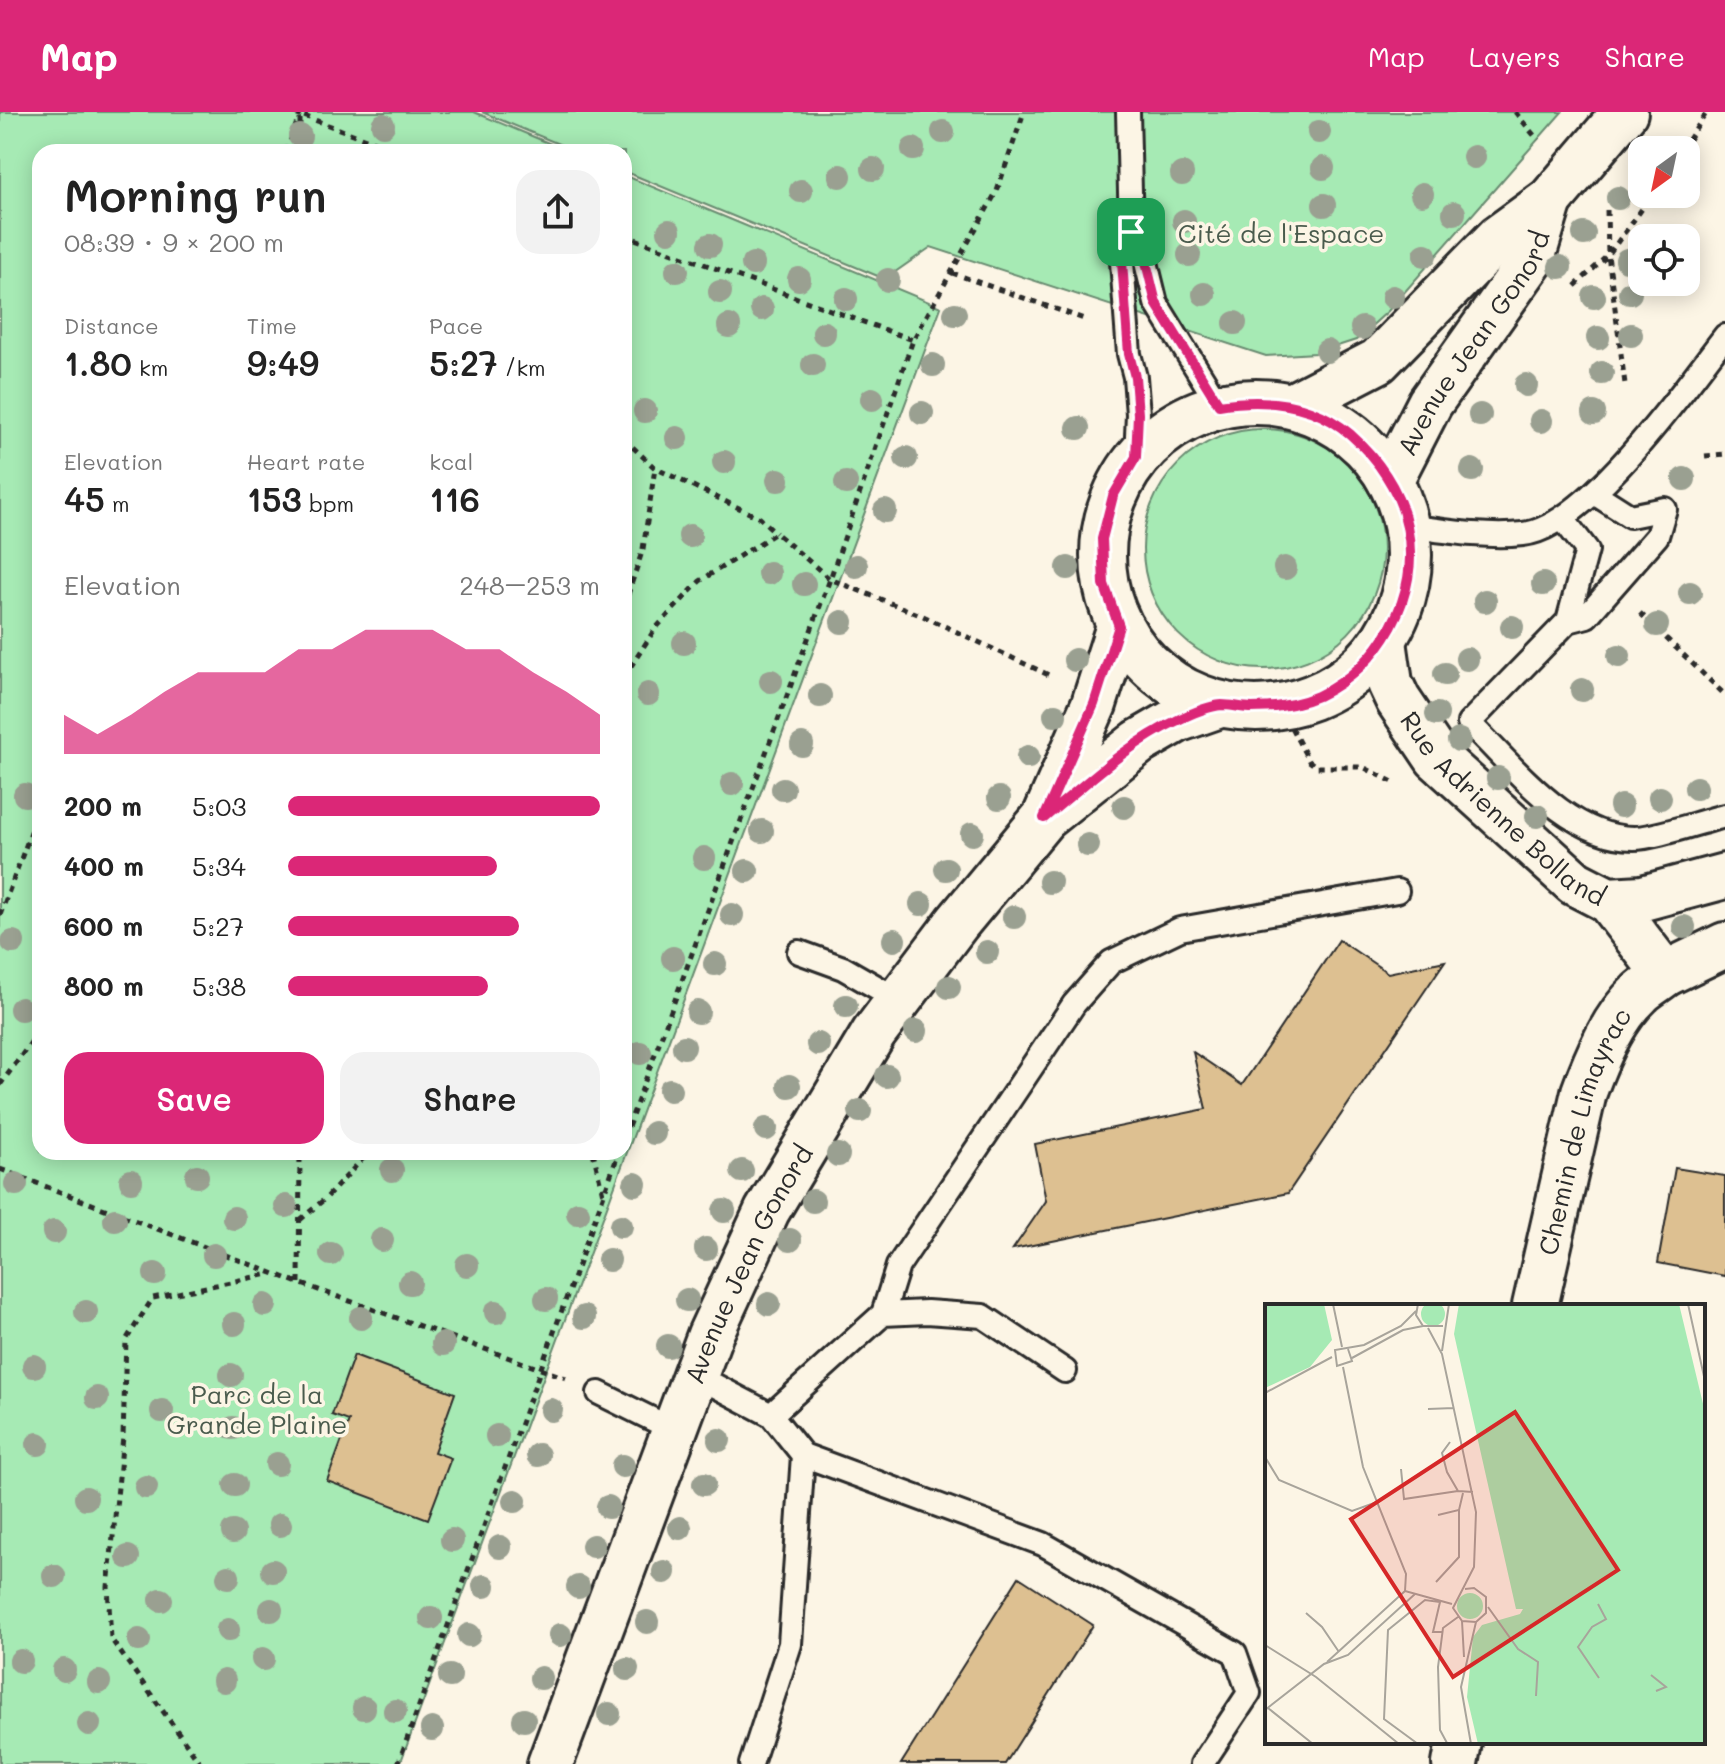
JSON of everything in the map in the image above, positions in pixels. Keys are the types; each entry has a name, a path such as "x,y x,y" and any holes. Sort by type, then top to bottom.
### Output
{"street":[{"name":"Avenue Jean Gonord","path":"1295,404 1378,361 1499,237 1550,200 1625,112"},
{"name":"Avenue Jean Gonord","path":"1390,481 1430,403 1532,259 1550,200"},
{"path":"1250,400 1295,404 1343,428 1370,451 1390,481 1407,526 1409,571 1398,614 1384,641 1348,678 1316,696 1280,707 1220,705 1179,688 1144,662 1119,626 1104,584 1102,539 1113,496 1136,457 1173,424 1219,405 1250,400"},
{"name":"Avenue Jean Gonord","path":"1044,818 1094,704 1119,626"},
{"name":"Rue Adrienne Bolland","path":"1384,641 1390,683 1437,758 1575,883 1608,900 1643,898 1725,876"},
{"name":"Avenue Jean Gonord","path":"550,1764 710,1335 767,1211 874,1033 957,923 1044,818 1139,742 1177,720 1220,705"},
{"path":"1608,900 1665,974"},
{"name":"Chemin de Limayrac","path":"1535,1304 1584,1092 1594,1064 1614,1026 1639,994 1665,974 1725,945"}],"lane":[{"path":"1128,112 1131,232 1122,262 1129,354 1135,377 1138,414 1136,457"},
{"path":"1131,232 1144,254 1156,303 1219,405"},
{"path":"1407,526 1456,532 1526,534 1563,519 1594,493 1643,440 1725,336"},
{"path":"1568,621 1587,616 1613,587 1657,536 1665,509 1630,516 1594,493"},
{"path":"1563,519 1587,550 1568,621 1469,723 1560,812 1595,831 1635,838 1725,816"},
{"path":"771,1415 883,1314 898,1266 1074,1004 1111,962 1180,929 1397,891"},
{"path":"799,952 843,968 899,1000"},
{"path":"883,1314 927,1312 983,1316 1065,1371"},
{"path":"695,1375 771,1415 803,1455 1043,1544 1235,1653 1249,1693 1202,1764"},
{"path":"599,1393 674,1430"},
{"path":"751,1764 790,1644 803,1455"}],"path":[{"path":"632,1116 830,579 913,340 997,191 1024,112"},
{"path":"1515,112 1538,141"},
{"path":"1691,136 1707,112"},
{"path":"288,144 297,113"},
{"path":"297,113 299,144"},
{"path":"297,113 380,144"},
{"path":"1606,199 1608,255 1625,384"},
{"path":"632,238 913,340"},
{"path":"952,273 1088,320"},
{"path":"632,446 655,468 760,518 830,579 978,640 1064,682 1094,704"},
{"path":"1705,456 1725,454"},
{"path":"632,582 643,549 655,468"},
{"path":"632,665 655,629 700,581 776,533"},
{"path":"1613,587 1725,695"},
{"path":"0,915 32,829"},
{"path":"0,1085 32,1041"},
{"path":"299,1283 300,1160"},
{"path":"300,1220 362,1160"},
{"path":"595,1160 603,1195"},
{"path":"398,1764 616,1160"},
{"path":"0,1169 299,1283 584,1384 599,1393"},
{"path":"201,1764 111,1639 108,1587 123,1437 126,1340 153,1298 272,1273"}],"green space":[{"name":"Parc de la Grande Plaine","path":"0,112 474,112 551,144 32,144 32,1160 624,1160 400,1764 0,1764"},
{"name":"Cité de l'Espace","path":"482,112 1562,112 1388,311 1356,340 1316,353 1266,356 931,247 885,279 632,174 632,144 559,144"},
{"name":"Parc de la Grande Plaine","path":"632,178 941,307 632,1139"},
{"path":"1263,429 1286,431 1309,438 1330,449 1348,464 1363,482 1374,503 1381,526 1381,572 1374,595 1363,616 1348,634 1330,649 1309,660 1286,667 1263,669 1240,667 1217,660 1196,649 1178,634 1163,616 1152,595 1145,572 1143,549 1145,526 1152,503 1163,482 1178,464 1196,449 1217,438 1240,431"}],"building":[{"path":"1339,940 1388,973 1445,961 1288,1193 1013,1249 1046,1201 1035,1144 1206,1109 1193,1052 1242,1085"},
{"path":"1675,1168 1725,1176 1725,1276 1658,1263"},
{"path":"354,1355 455,1393 434,1452 451,1458 428,1519 327,1481 349,1421 332,1415"},
{"path":"1019,1577 1093,1625 1005,1764 901,1764"}],"route":[{"path":"1131,232 1144,254 1156,303 1219,405 1250,400 1295,404 1343,428 1370,451 1390,481 1407,526 1409,571 1398,614 1384,641 1348,678 1316,696 1280,707 1220,705 1177,720 1139,742 1044,818 1094,704 1119,626 1104,584 1102,539 1113,496 1136,457 1138,414 1135,377 1129,354 1122,262 1131,232"}]}
